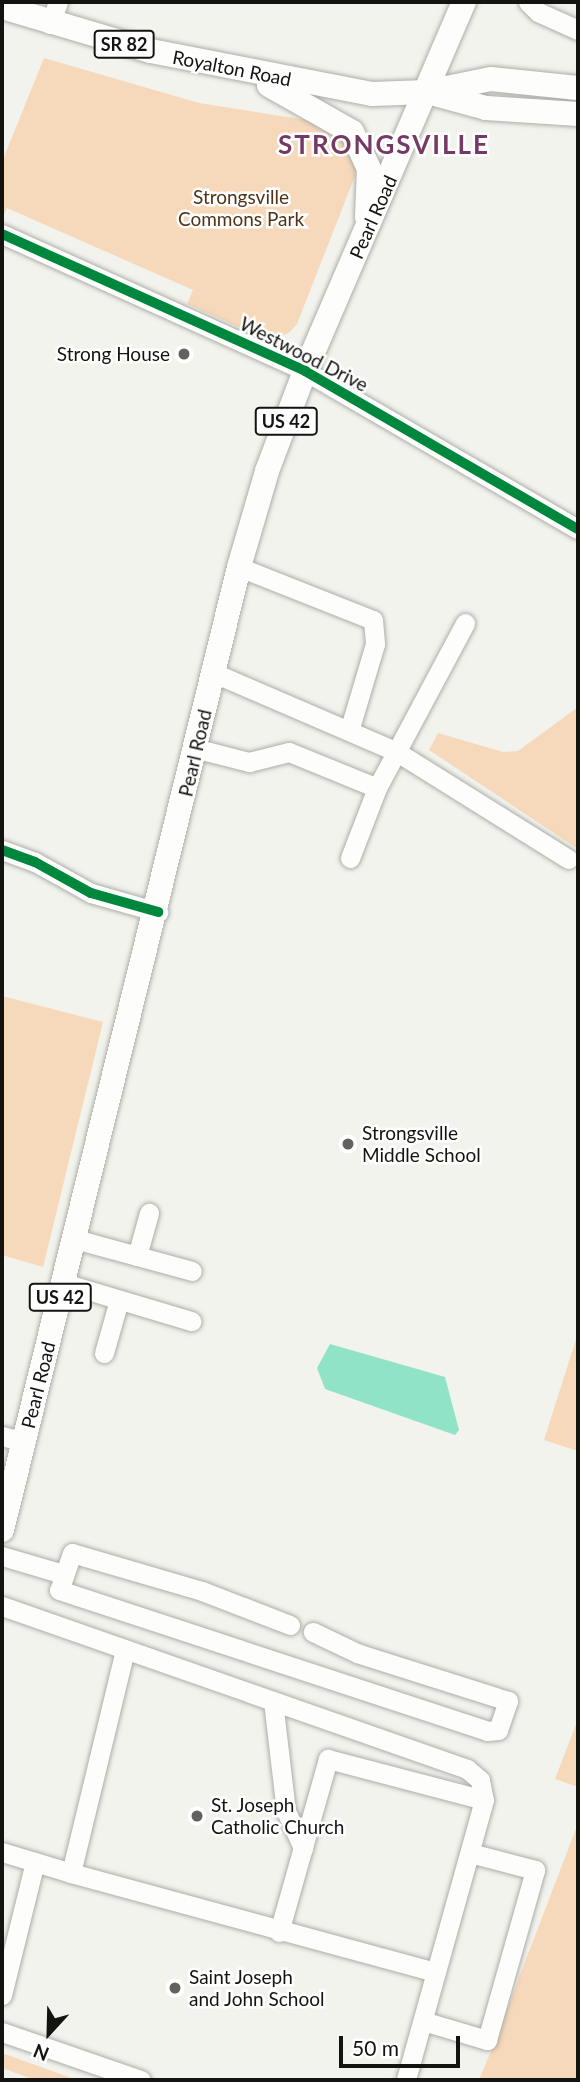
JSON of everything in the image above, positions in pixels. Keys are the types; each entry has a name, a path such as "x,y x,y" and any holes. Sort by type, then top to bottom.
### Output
{"main road":[{"name":"Pearl Road","path":"2,1531 13,1439 64,1283 158,912 239,567 267,471 305,371 464,2"},
{"name":"Royalton Road","path":"2,8 54,13 243,72 372,94 427,92 491,79 578,88"},
{"path":"243,72 352,132 369,169 366,233"},
{"name":"Royalton Road","path":"427,92 486,108 578,114"}],"street":[{"path":"528,2 538,12 578,30"},
{"name":"Westwood Drive","path":"2,234 305,371 578,529"},
{"path":"239,567 373,620 375,644 350,728"},
{"path":"350,858 377,788 465,623"},
{"path":"214,673 350,728 397,752 568,859"},
{"path":"202,750 249,762 289,752 377,788"},
{"path":"2,850 35,862 91,893 158,912"},
{"path":"136,1256 149,1213"},
{"path":"75,1239 192,1271"},
{"path":"64,1283 191,1321"},
{"path":"104,1353 119,1300"},
{"path":"290,1625 202,1591 72,1553 59,1590 487,1731 498,1730 508,1701 357,1653 313,1632"},
{"path":"2,1556 63,1574"},
{"path":"2,1606 467,1769 480,1780 484,1800 407,2080"},
{"path":"71,1873 125,1649"},
{"path":"273,1701 286,1811 303,1848"},
{"path":"279,1932 328,1759 484,1800"},
{"path":"2,1852 279,1932 436,1972"},
{"path":"423,2021 487,2040 535,1871 470,1853"},
{"path":"2,1996 35,1862"},
{"path":"2,2032 141,2080"}],"green space":[{"name":"Strongsville Commons Park","path":"44,58 199,103 313,121 344,136 356,157 355,176 297,324 290,332 280,337 261,337 187,304 193,290 7,208 2,218 2,162"},
{"path":"578,707 578,849 429,750 438,733 503,752 518,751"},
{"path":"2,996 103,1022 43,1267 2,1255"},
{"path":"578,1333 578,1451 544,1440"},
{"path":"578,1719 578,1787 555,1779"},
{"path":"577,1826 578,2080 479,2080 491,2051"},
{"path":"2,2053 77,2080 35,2080 2,2068"}],"shaded area":[{"path":"330,1344 445,1377 459,1430 455,1435 325,1389 317,1368"}],"cycle path":[{"path":"2,234 305,371 578,529"},
{"path":"2,850 35,862 91,893 158,912"}],"place":[{"name":"Strong House","path":"184,354"},
{"name":"Strongsville Middle School","path":"348,1144"},
{"name":"St. Joseph Catholic Church","path":"197,1816"},
{"name":"Saint Joseph and John School","path":"175,1988"}],"district":[{"name":"STRONGSVILLE","path":"384,145"}]}
